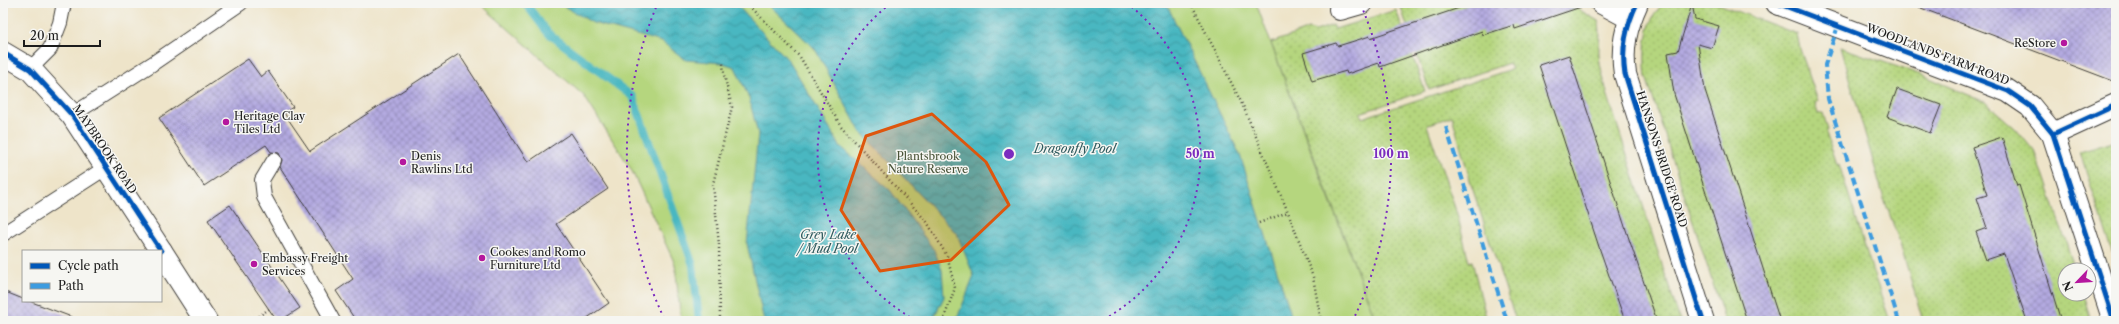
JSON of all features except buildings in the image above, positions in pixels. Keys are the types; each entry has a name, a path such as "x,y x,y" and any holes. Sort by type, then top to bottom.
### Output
{"street":[{"path":"1340,9 1360,3"},
{"path":"1602,3 1634,10"},
{"name":"WOODLANDS FARM ROAD","path":"1777,3 2008,91 2030,106 2053,134 2114,321"},
{"name":"HANSONS BRIDGE ROAD","path":"1634,10 1625,33 1622,57 1625,74 1703,321"},
{"name":"MAYBROOK ROAD","path":"3,53 30,69 72,115 160,250"},
{"path":"2053,134 2116,105"},
{"name":"MAYBROOK ROAD","path":"162,253 206,321"}],"lane":[{"path":"30,69 50,49 60,23 64,3"},
{"path":"72,115 152,64 241,3"},
{"path":"274,160 262,180 264,197 333,321"},
{"path":"3,234 107,167"}],"path":[{"path":"747,3 800,57 841,126 927,222 947,256 955,288 943,321"},
{"path":"1191,3 1243,106 1288,212 1313,277 1322,321"},
{"path":"720,321 720,244 714,184 732,107 724,75 723,63"},
{"path":"1259,223 1288,212"},
{"path":"252,321 269,309"}],"highlighted area":[{"path":"932,114 986,162 1009,205 951,260 880,271 841,210 866,136"}],"green space":[{"name":"Plantsbrook Nature Reserve","path":"479,3 1256,3 1376,321 681,321 675,264 631,169 584,96"},
{"path":"1413,3 1568,3 1598,21 1600,29 1599,51 1601,69 1607,93 1680,321 1516,321 1472,187 1452,116 1427,125 1458,217 1469,262 1472,261 1487,321 1376,321 1271,43 1309,29 1316,31 1333,25 1335,29 1396,10 1425,91 1360,113 1362,118 1512,69 1509,63 1429,90 1401,8"},
{"path":"1664,3 1716,3 1797,34 1800,49 1818,101 1815,103 1818,114 1823,113 1828,130 1826,133 1837,165 1839,164 1890,321 1725,321 1646,77 1646,37 1652,19 1657,10"},
{"path":"1840,47 1927,77 1985,102 2015,128 2034,151 2044,176 2072,262 2057,262 2057,302 2085,302 2091,321 1923,321 1900,243 1884,199"},
{"path":"2116,141 2116,263 2080,152"}],"water":[{"name":"Grey Lake / Mud Pool","path":"558,3 735,3 790,62 840,146 890,190 934,250 942,270 944,297 932,321 764,321 747,244 758,134 749,98 735,67 723,63 686,60 662,42 593,23"},
{"name":"Dragonfly Pool","path":"767,3 1166,3 1240,155 1290,311 1291,321 956,321 974,276 957,234 860,131 815,49"}],"waterway":[{"path":"525,3 548,33 633,97 693,265 699,321"}],"marked path":[{"path":"1838,26 1825,65 1828,99 1899,321"},
{"path":"1446,127 1507,321"}],"cycle path":[{"path":"1637,3 1625,38 1625,74 1703,321"},
{"path":"1777,3 2008,91 2030,106 2053,134 2114,321"},
{"path":"3,53 30,69 72,115 160,250"},
{"path":"2053,134 2116,105"}],"place":[{"name":"ReStore","path":"2064,43"},
{"name":"Heritage Clay Tiles Ltd","path":"226,122"},
{"name":"Denis Rawlins Ltd","path":"403,162"},
{"name":"Cookes and Romo Furniture Ltd","path":"482,258"},
{"name":"Embassy Freight Services","path":"254,264"}]}
